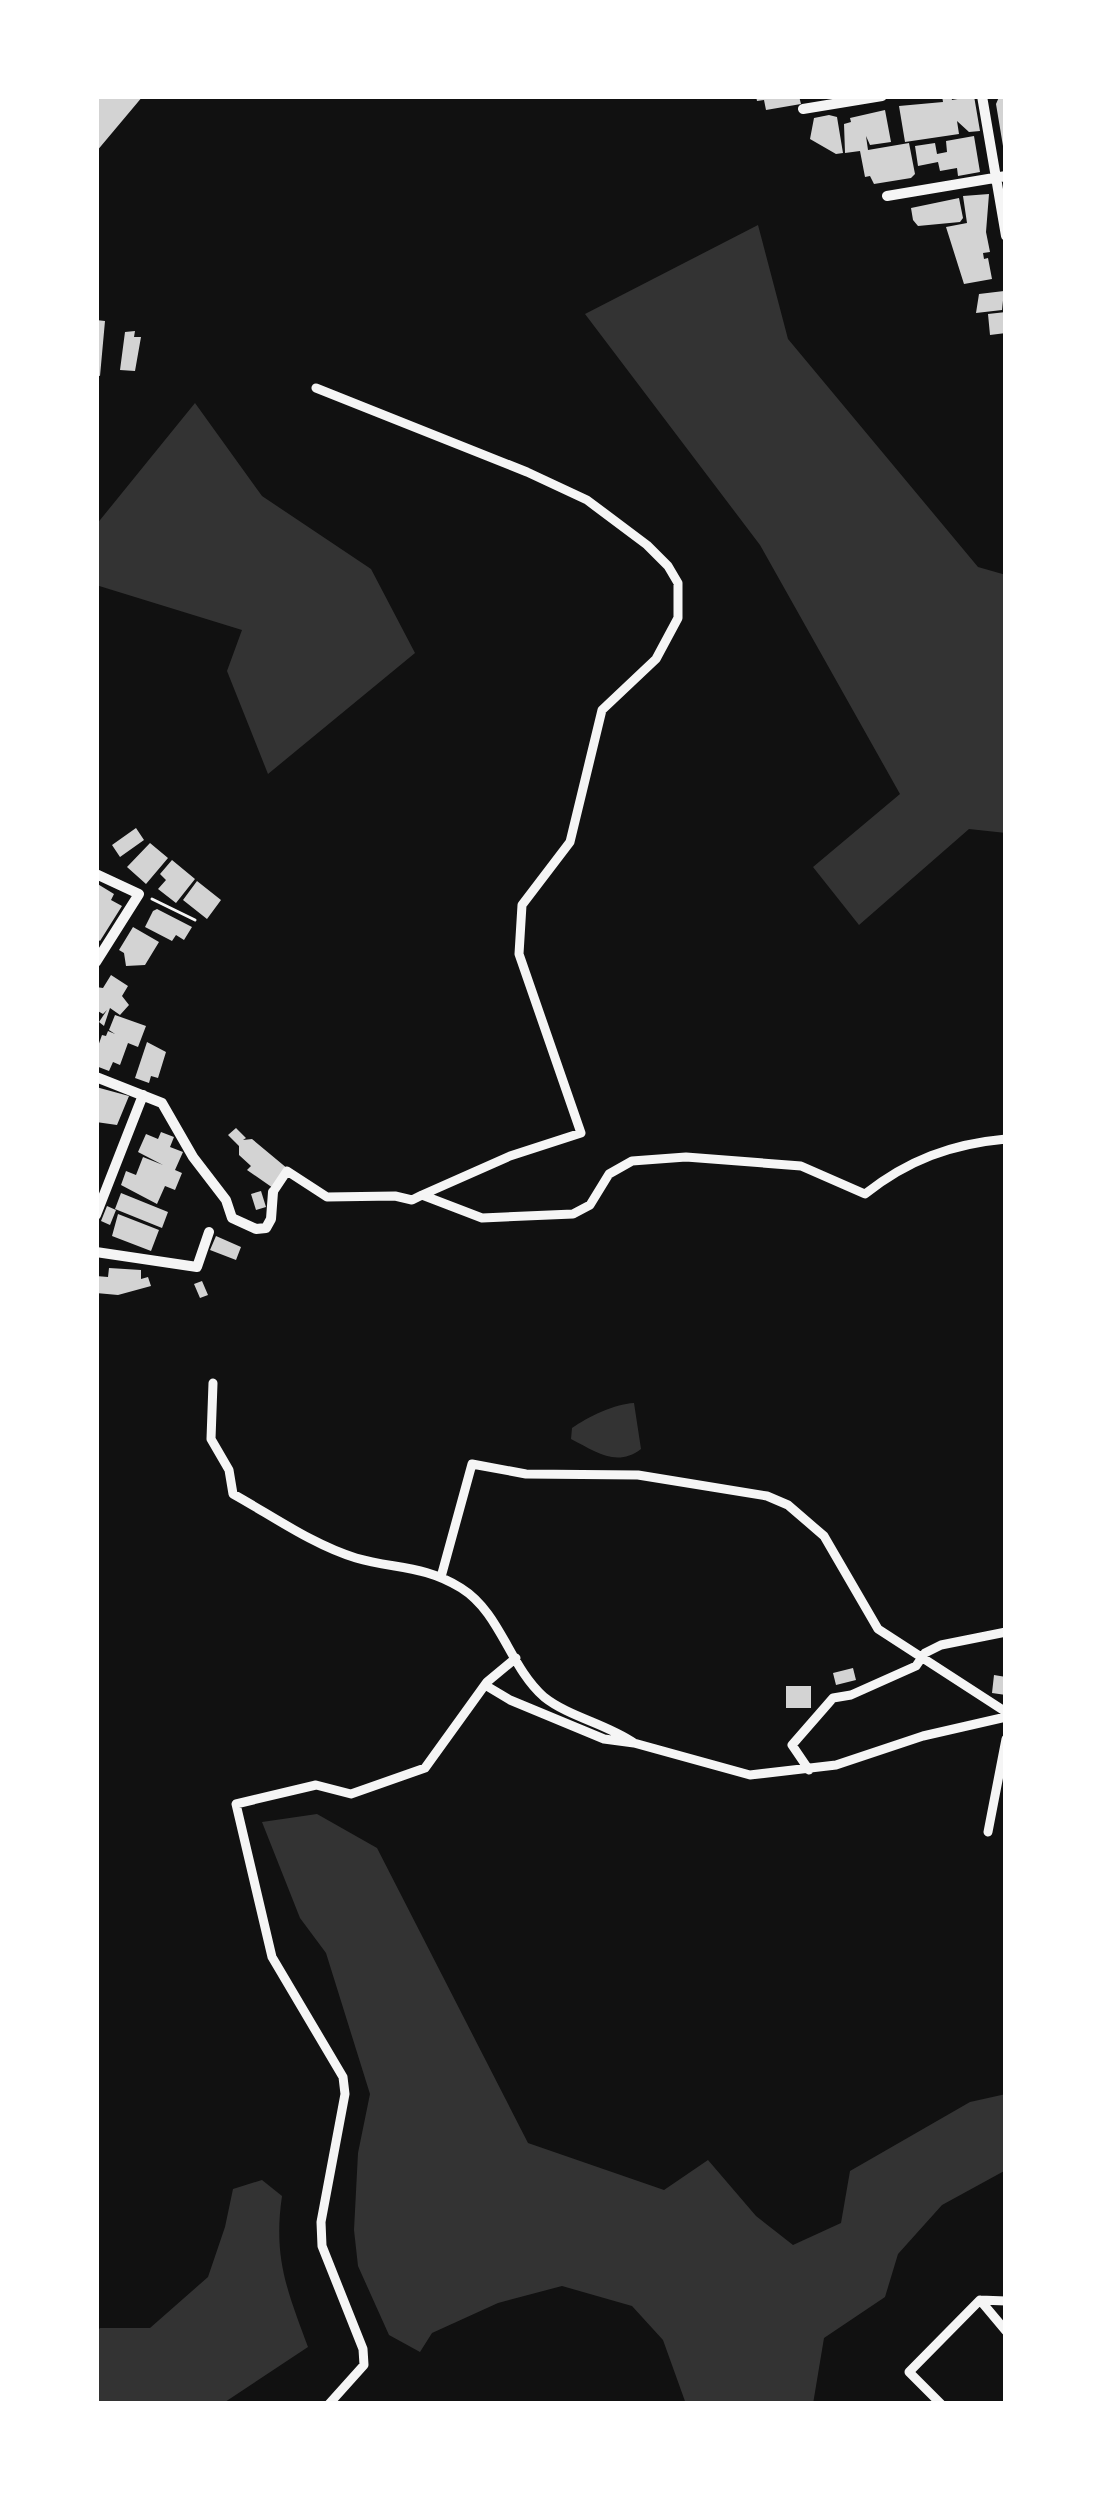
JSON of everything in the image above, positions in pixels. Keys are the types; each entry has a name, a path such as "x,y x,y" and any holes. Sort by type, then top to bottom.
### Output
{"street":[{"path":"803,109 881,96"},
{"path":"982,96 1001,177 1006,236"},
{"path":"887,196 1001,177"},
{"path":"96,1077 162,1103 193,1157 226,1200 232,1218 256,1229 266,1228 272,1220 273,1192 287,1171 327,1197 395,1196 412,1201 480,1167 581,1133 519,954 522,905 569,842 602,710 656,659 678,618 678,583 647,544 586,500 316,388"},
{"path":"96,874 139,894 96,962"},
{"path":"96,1215 143,1095"},
{"path":"422,1195 482,1218 573,1214 590,1205 609,1174 632,1161 686,1157 801,1166 865,1194 918,1157 1006,1139"},
{"path":"96,1252 197,1267 209,1232"},
{"path":"213,1383 211,1439 229,1470 233,1494 354,1558 415,1567 468,1592 486,1610 546,1699 634,1743"},
{"path":"441,1577 472,1464 526,1474 638,1475 767,1496 788,1505 824,1536 878,1628 1006,1714"},
{"path":"809,1770 792,1745 832,1699 916,1666 940,1645 1006,1632"},
{"path":"329,2404 364,2365 363,2348 322,2246 321,2222 344,2078 272,1957 236,1804 316,1785 352,1794 424,1768 485,1685 516,1658"},
{"path":"485,1685 604,1739 750,1775 809,1770 1006,1714"},
{"path":"988,1832 1006,1739"},
{"path":"980,2300 1006,2331"},
{"path":"941,2404 909,2372 980,2300 1006,2301"}],"path":[{"path":"139,894 195,920"}],"shaded area":[{"path":"758,225 788,339 978,567 1006,575 1006,833 969,829 859,925 813,867 900,794 760,545 585,314"},
{"path":"195,403 262,496 371,569 415,653 268,774 227,671 242,630 96,585 96,525"},
{"path":"634,1403 641,1449 632,1455 606,1456 571,1439 572,1428 586,1420"},
{"path":"317,1814 377,1848 528,2143 664,2190 708,2160 756,2216 793,2245 841,2223 850,2171 970,2102 1006,2094 1006,2170 942,2205 898,2254 885,2297 824,2338 813,2404 686,2404 663,2340 632,2306 562,2286 498,2303 432,2333 420,2352 389,2335 358,2266 354,2230 358,2153 370,2094 326,1953 300,1918 262,1822"},
{"path":"262,2180 282,2196 281,2256 308,2347 222,2404 96,2404 96,2332 100,2328 150,2328 208,2277 233,2189"}],"building":[{"path":"96,96 143,96 96,152"},
{"path":"756,96 799,96 801,104 766,110 764,100 757,101"},
{"path":"942,96 952,100 974,96 980,131 969,132 957,121 959,134 905,142 899,106 943,102"},
{"path":"1006,96 1006,146 1003,146 996,104"},
{"path":"885,110 891,142 870,145 866,136 868,150 909,143 915,174 874,184 870,176 865,177 860,151 845,153 844,124 850,118"},
{"path":"837,117 843,153 836,154 810,139 814,118"},
{"path":"974,136 980,172 958,176 957,168 940,171 938,162 918,166 915,146 935,143 937,154 947,152 946,141"},
{"path":"989,194 986,232 990,252 983,253 992,279 964,284 946,227 967,223 963,196"},
{"path":"959,198 960,222 918,226 913,220 911,208"},
{"path":"1004,291 1002,310 976,313 979,294"},
{"path":"1006,312 1006,333 990,335 988,314"},
{"path":"96,320 105,321 100,376 96,375"},
{"path":"135,331 134,337 141,337 135,371 120,370 125,332"},
{"path":"136,828 144,840 120,857 112,845"},
{"path":"150,843 168,858 146,884 127,867"},
{"path":"172,860 195,879 176,903 158,889 166,880 160,874"},
{"path":"197,881 221,900 207,919 183,900"},
{"path":"96,883 114,894 111,900 122,906 100,941 96,938"},
{"path":"157,909 192,927 184,940 176,935 172,941 145,927"},
{"path":"133,927 159,942 145,965 126,966 119,950"},
{"path":"111,975 128,986 122,996 129,1005 120,1015 110,1008 104,1026 99,1022 107,1010 103,1014 96,1010 96,987 103,988"},
{"path":"115,1015 146,1026 138,1047 128,1043 120,1065 113,1062 109,1071 96,1066 96,1052 102,1035 115,1034 109,1030"},
{"path":"147,1042 166,1052 158,1078 151,1076 149,1083 135,1078"},
{"path":"96,1087 129,1096 117,1125 96,1122"},
{"path":"236,1128 243,1140 252,1139 288,1169 273,1188 247,1170 251,1166 228,1135"},
{"path":"161,1132 174,1137 170,1147 183,1152 175,1170 182,1173 175,1190 165,1186 157,1204 121,1185 126,1171 136,1175 143,1157 163,1165 138,1152 146,1134 158,1139"},
{"path":"261,1191 266,1207 256,1210 251,1194"},
{"path":"121,1193 168,1212 162,1228 115,1209"},
{"path":"107,1206 116,1210 110,1225 101,1221"},
{"path":"118,1214 159,1230 151,1251 112,1236"},
{"path":"216,1236 241,1247 236,1260 210,1250"},
{"path":"109,1268 141,1270 141,1279 148,1277 151,1286 118,1295 96,1293 96,1276 108,1277"},
{"path":"202,1281 208,1295 200,1298 194,1284"},
{"path":"853,1668 856,1680 836,1685 833,1673"},
{"path":"994,1675 1006,1677 1006,1695 992,1693"},
{"path":"786,1686 811,1686 811,1708 786,1708"}]}
